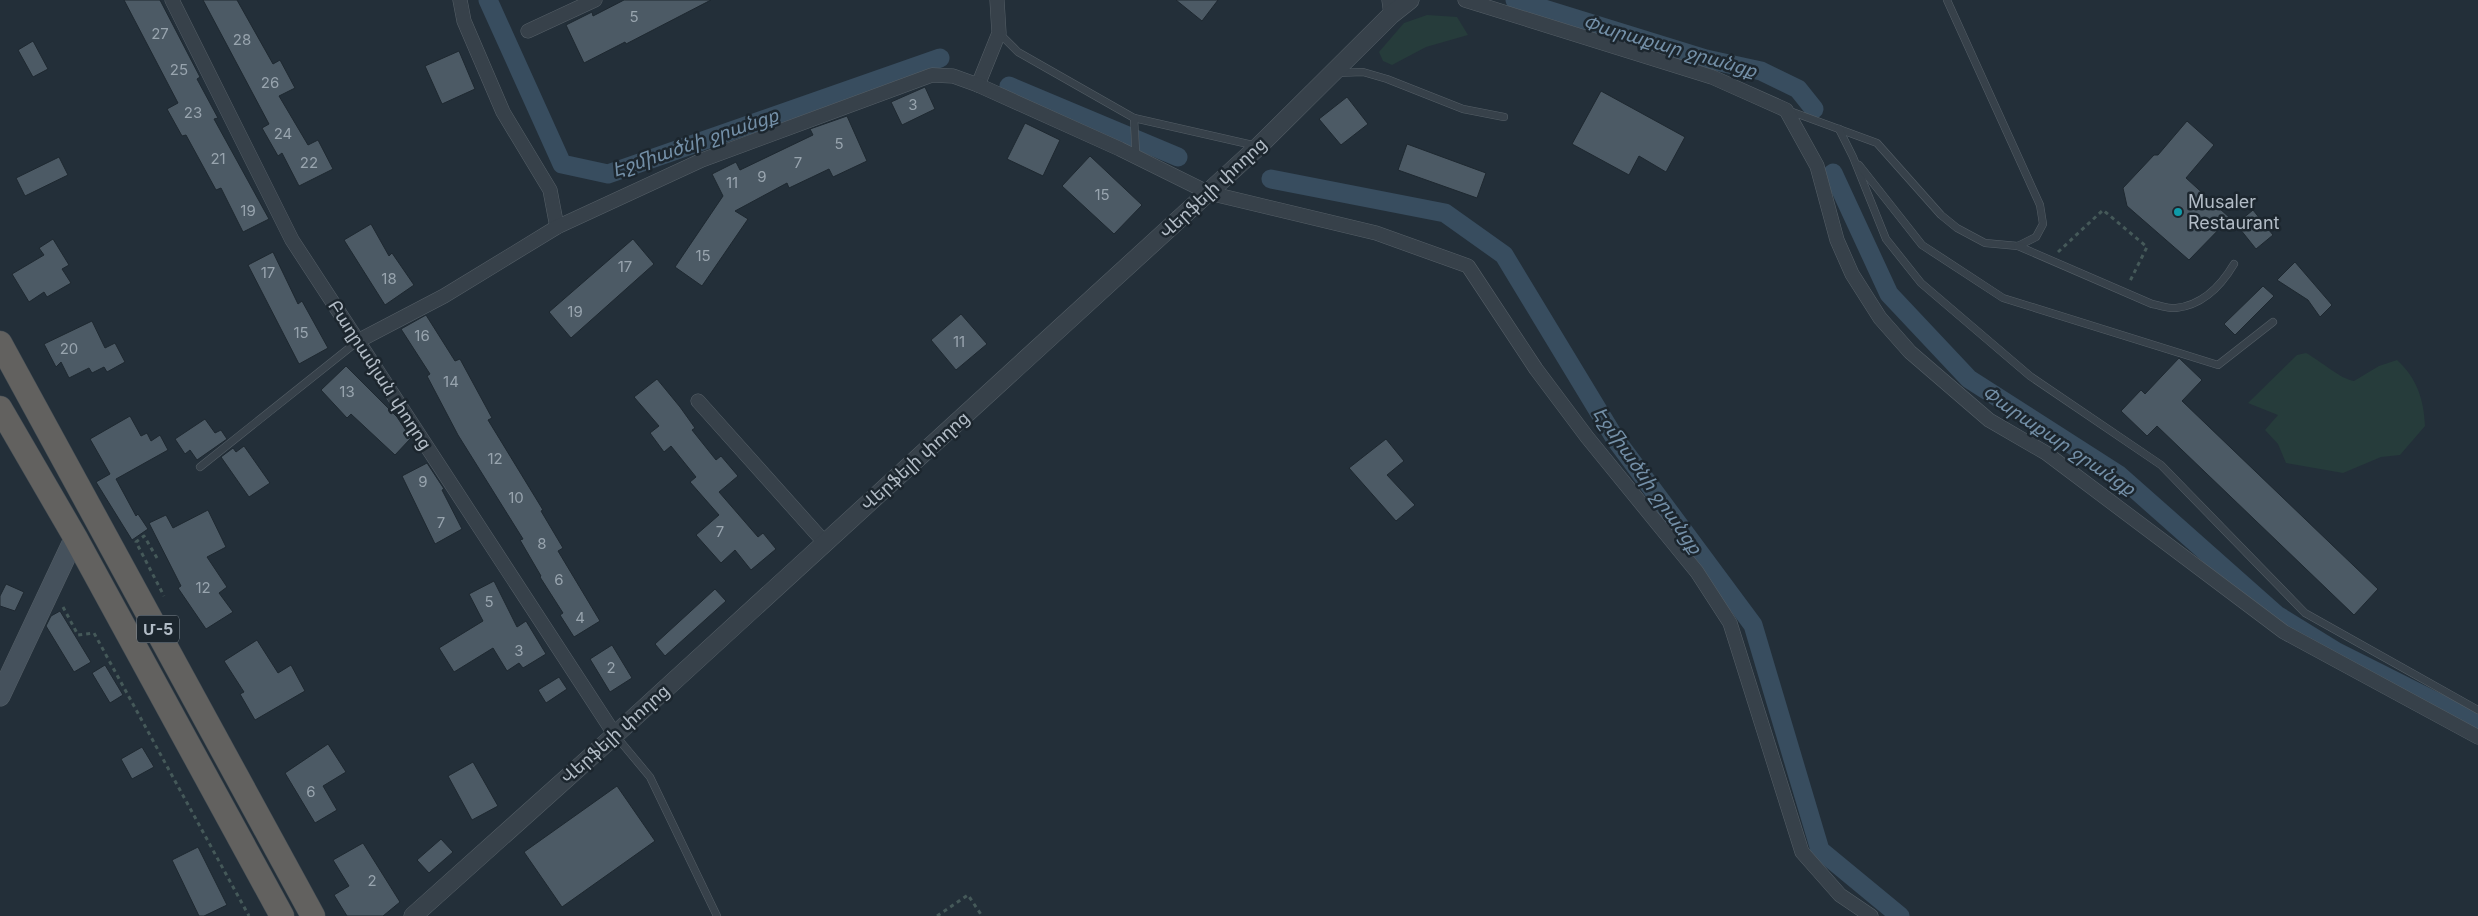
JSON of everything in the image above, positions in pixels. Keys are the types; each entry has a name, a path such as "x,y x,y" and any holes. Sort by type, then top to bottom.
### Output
{"highway":[{"name":"Մ-5","path":"0,343 313,916"},
{"name":"Մ-5","path":"0,408 75,537 282,916"}],"main road":[{"path":"0,696 75,537"}],"street":[{"name":"Բաղրամյան փողոց","path":"172,0 292,240 615,735"},
{"path":"460,0 464,21 504,112 550,190 557,227"},
{"path":"528,31 595,0"},
{"path":"978,85 998,33 997,0"},
{"name":"Վերֆելի փողոց","path":"413,916 615,735 1259,146 1333,73 1390,8 1410,0"},
{"path":"1465,0 1712,77 1786,110 1817,166 1837,240 1852,274 1880,318 1910,352 1989,420 2046,453 2284,632 2478,737"},
{"path":"358,341 444,296 557,227 702,160 932,75 953,76 978,85 1135,153 1209,192 1376,233 1468,266 1536,369 1587,437 1697,572 1730,623 1802,852 1840,895 1871,916"},
{"path":"698,401 825,543"}],"lane":[{"path":"1947,0 2040,205 2043,224 2036,237 2018,246"},
{"path":"998,33 1018,52 1134,121 1259,146"},
{"path":"1333,73 1363,72 1387,78 1463,109 1504,117"},
{"path":"1786,110 1877,143 1941,215 1957,228 1985,243 2018,246 2152,304 2175,308 2208,295 2223,282 2234,264"},
{"path":"1134,121 1135,153"},
{"path":"1839,129 1853,157 1886,239 1922,283 2030,376 2161,465 2305,613 2478,710"},
{"path":"1853,157 1922,245 2003,298 2218,366 2273,322"},
{"path":"200,467 358,341"},
{"path":"615,735 650,777 717,916"}],"path":[{"path":"2050,259 2103,210 2148,247 2124,292"},
{"path":"144,536 157,558"},
{"path":"63,606 78,635 94,633 249,916"},
{"path":"937,916 968,895 982,916"}],"green space":[{"path":"1427,15 1457,17 1468,35 1426,47 1392,65 1383,61 1379,52 1404,23"},
{"path":"2306,353 2349,380 2354,381 2379,366 2397,360 2410,374 2418,390 2423,407 2425,426 2400,455 2381,457 2343,473 2286,463 2278,444 2265,430 2278,415 2248,403 2297,355"}],"building":[{"path":"124,0 160,0 200,77 197,79 218,118 214,119 269,219 243,232 221,188 216,190 186,135 182,136 167,109 178,103"},
{"path":"203,0 237,0 273,64 280,60 295,88 279,96 308,145 318,140 333,169 299,186 282,153 278,156 262,128 269,124"},
{"path":"624,0 711,0 626,44 625,42 584,63 566,25 592,12 593,16"},
{"path":"1176,0 1218,0 1202,21"},
{"path":"33,41 48,69 33,77 18,50"},
{"path":"459,51 475,89 442,104 425,66"},
{"path":"925,87 935,109 902,125 891,102"},
{"path":"1601,91 1685,137 1666,172 1639,156 1629,175 1572,144"},
{"path":"1347,97 1368,124 1341,145 1319,119"},
{"path":"847,116 867,161 833,177 829,169 789,188 787,183 735,211 748,219 702,286 675,267 723,196 712,174 736,162 740,170 813,135 810,129"},
{"name":"Musaler Restaurant","path":"2187,121 2214,145 2186,178 2230,218 2189,260 2127,206 2123,188 2154,155 2158,155"},
{"path":"1025,123 1060,140 1043,176 1007,159"},
{"path":"1407,144 1486,173 1477,198 1398,170"},
{"path":"1090,156 1142,205 1114,234 1062,186"},
{"path":"59,157 68,175 25,196 16,178"},
{"path":"2253,210 2273,235 2256,249 2236,224"},
{"path":"371,224 389,256 392,253 414,285 385,305 344,240"},
{"path":"53,239 69,265 62,269 71,283 47,297 44,292 29,302 12,274 44,255 39,248"},
{"path":"633,239 654,264 571,338 549,312"},
{"path":"273,252 298,304 302,301 328,348 299,364 248,265"},
{"path":"2295,262 2332,305 2320,317 2308,300 2277,280"},
{"path":"2263,286 2274,296 2235,335 2224,324"},
{"path":"961,314 987,344 956,370 931,340"},
{"path":"426,315 455,361 460,359 492,418 488,420 543,510 541,511 563,548 558,551 600,621 574,637 560,615 563,613 540,577 520,540 523,539 458,435 427,376 430,374 401,329"},
{"path":"92,321 105,348 115,343 125,362 107,372 104,367 92,373 89,368 69,378 61,362 56,367 44,344"},
{"path":"2179,358 2202,380 2182,401 2378,589 2354,615 2157,426 2147,436 2121,411 2141,390 2145,394"},
{"path":"346,366 397,417 411,438 395,455 351,414 347,418 321,390"},
{"path":"657,379 680,407 695,428 692,430 716,460 721,456 738,476 719,492 758,537 763,533 776,549 751,570 735,550 721,563 696,535 719,515 690,482 696,477 671,446 664,452 650,433 659,426 634,397"},
{"path":"130,416 141,436 147,433 151,441 160,435 168,450 116,479 136,516 138,514 148,529 132,540 96,482 110,474 90,439"},
{"path":"205,419 215,433 221,430 227,439 197,460 190,450 185,454 175,439"},
{"path":"1386,439 1404,461 1387,475 1415,505 1396,521 1349,468"},
{"path":"244,446 270,483 249,497 221,457 233,448 236,452"},
{"path":"427,463 444,489 442,490 462,529 435,544 402,476"},
{"path":"208,510 226,547 207,557 227,587 219,593 233,612 206,629 178,588 181,586 149,523 166,515 173,528"},
{"path":"494,581 517,627 526,621 546,654 523,668 519,663 507,671 493,648 454,672 439,648 483,621 469,594"},
{"path":"6,584 24,592 15,611 0,606 0,596"},
{"path":"715,589 726,601 665,656 655,644"},
{"path":"60,611 91,662 74,672 46,626 51,616"},
{"path":"257,640 278,673 291,665 305,691 255,720 240,694 244,692 224,661"},
{"path":"612,645 632,678 610,692 590,659"},
{"path":"105,665 123,695 110,703 92,673"},
{"path":"559,677 567,689 546,703 538,690"},
{"path":"328,744 346,772 323,786 337,810 315,823 285,773"},
{"path":"142,747 154,767 132,779 121,759"},
{"path":"473,762 498,806 472,820 448,776"},
{"path":"617,786 655,841 562,907 524,852"},
{"path":"441,839 453,852 429,873 417,860"},
{"path":"363,843 400,902 383,916 347,916 334,895 349,886 333,860"},
{"path":"198,847 227,905 204,916 199,916 172,860"}],"waterway":[{"name":"Էջմիածնի ջրանցք","path":"488,0 562,164 608,174 940,58"},
{"name":"Փարաքար ջրանցք","path":"1515,0 1706,59 1761,71 1798,89 1814,109"},
{"name":"Էջմիածնի ջրանցք","path":"1009,86 1178,157"},
{"name":"Փարաքար ջրանցք","path":"1833,173 1889,294 1969,379 2119,475 2277,615 2337,652 2478,723"},
{"name":"Էջմիածնի ջրանցք","path":"1271,179 1445,213 1504,255 1616,440 1753,625 1820,850 1900,916"}],"place":[{"name":"Musaler Restaurant","path":"2178,212"}]}
